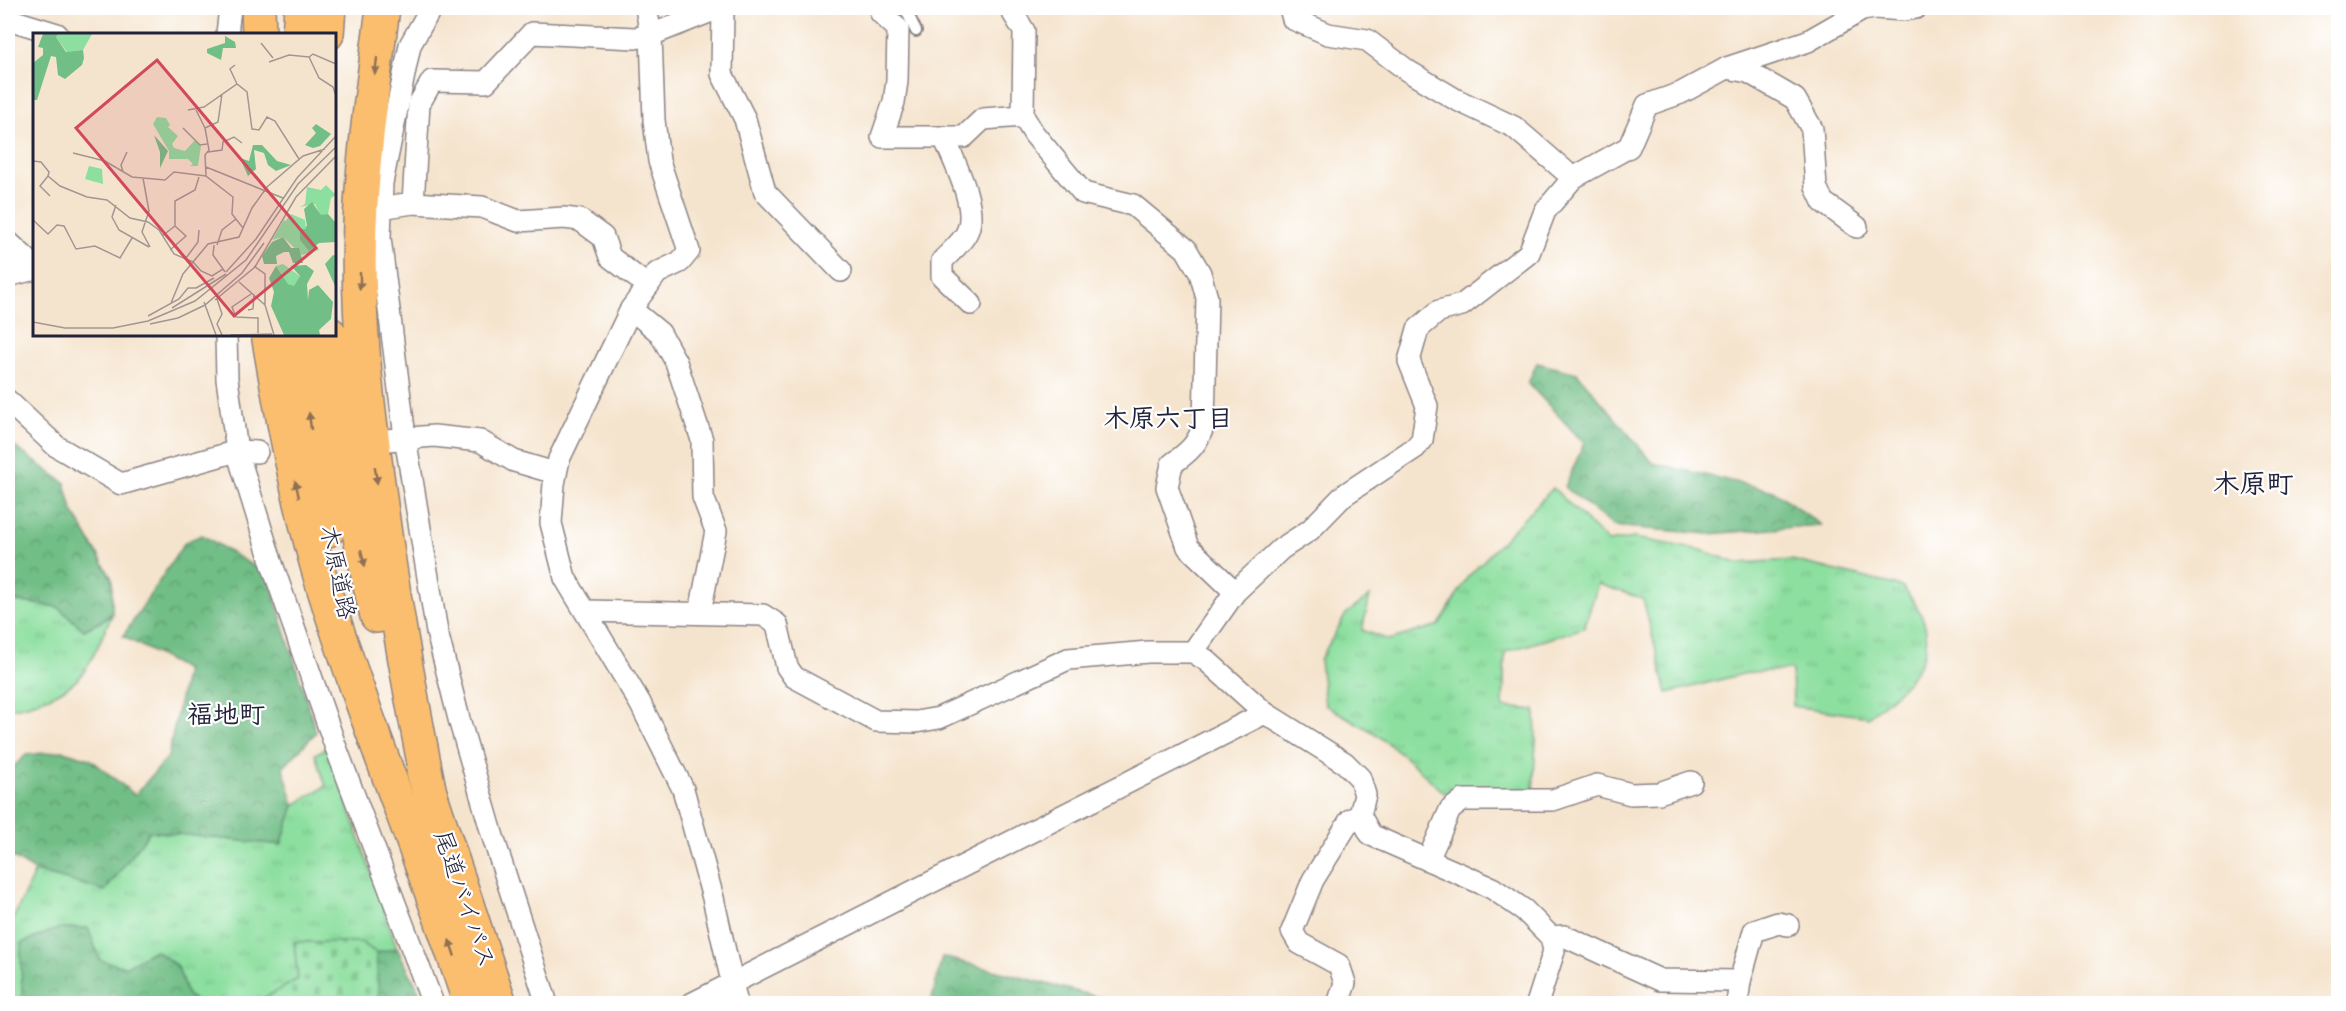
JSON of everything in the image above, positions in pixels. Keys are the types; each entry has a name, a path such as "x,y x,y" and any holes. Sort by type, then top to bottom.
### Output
{"highway":[{"path":"258,8 258,33"},
{"path":"299,33 301,8"},
{"path":"327,33 329,8"},
{"path":"383,8 360,223 360,305 365,381 405,670 415,799"},
{"path":"268,336 297,486 322,582 356,686 415,799"},
{"name":"木原道路","path":"301,336 310,426 331,550 360,671 415,799"},
{"name":"木原道路","path":"330,336 340,425 360,544 388,661 415,799"},
{"name":"尾道バイパス","path":"415,799 471,1004"},
{"name":"尾道バイパス","path":"415,799 500,1004"}],"street":[{"path":"227,33 230,8"},
{"path":"430,8 410,45 382,183 380,208 380,238 396,439 459,719 492,837 547,1004"},
{"path":"646,8 651,35 654,120 659,161 689,251 680,262 657,273 631,309 559,459 555,473 551,523 565,578 640,703 684,789 713,898 734,994"},
{"path":"413,203 419,104 432,81 486,82 532,33 635,38 651,35 721,8 722,74 745,119 765,192 841,271"},
{"path":"880,8 881,13 898,29 897,81 894,102 882,137 964,137 983,119 1023,116"},
{"path":"1013,8 1013,14 1024,31 1023,116 1034,134 1083,193 1133,205 1186,249 1200,273 1207,298 1204,423 1200,438 1189,452 1172,464 1167,487 1188,547 1235,592"},
{"path":"1290,8 1293,19 1328,34 1367,40 1408,71 1455,99 1514,127 1573,178"},
{"path":"1193,652 1235,592 1281,549 1310,530 1344,495 1414,448 1422,440 1427,406 1409,361 1418,329 1439,311 1462,305 1529,253 1545,211 1573,178 1629,147 1647,105 1681,93 1727,68 1808,40 1862,10 1916,8"},
{"path":"8,19 54,33"},
{"path":"1727,68 1748,72 1795,99 1812,129 1816,187 1823,202 1857,227"},
{"path":"944,136 968,198 970,218 967,233 942,261 942,276 971,304"},
{"path":"380,208 413,203 482,207 518,221 564,218 580,220 603,237 610,257 648,286"},
{"path":"8,242 30,262 33,268"},
{"path":"8,276 33,270"},
{"path":"631,309 660,333 676,362 702,440 703,497 716,531 700,612"},
{"path":"226,336 227,379 247,452 272,564 335,745 433,1004"},
{"path":"8,401 56,446 121,484 247,452"},
{"path":"396,439 434,436 480,441 514,460 555,473"},
{"path":"586,611 763,615 777,624 787,667 794,676 876,721 916,722 939,718 1068,658 1148,652 1193,652 1206,660 1265,714 1346,763 1360,778 1365,795 1360,815 1371,835 1492,888 1524,910 1551,937 1554,951 1537,1004"},
{"path":"691,1004 734,994 1265,714"},
{"path":"1428,860 1450,810 1463,800 1553,800 1597,785 1631,794 1659,793 1691,782"},
{"path":"1338,1004 1345,983 1339,965 1299,943 1292,932 1313,880 1350,820 1360,815"},
{"path":"1737,1004 1740,981 1754,931 1778,923 1788,925"},
{"path":"1551,937 1564,936 1660,980 1740,981"}],"lane":[{"path":"904,8 916,31"}],"green space":[{"path":"1537,363 1577,373 1653,463 1774,491 1821,525 1709,534 1613,526 1565,487 1584,443 1528,383"},
{"path":"8,442 65,483 72,510 112,579 112,615 84,630 58,607 8,600"},
{"path":"1553,488 1608,542 1634,538 1701,550 1737,563 1792,560 1903,587 1923,619 1926,635 1921,663 1903,686 1868,717 1793,706 1792,670 1751,672 1667,693 1643,599 1598,584 1584,628 1505,652 1503,707 1535,710 1533,793 1449,797 1373,732 1325,705 1320,660 1346,614 1370,596 1362,630 1389,640 1439,625 1467,578"},
{"path":"202,535 268,575 316,732 283,768 294,805 281,845 150,831 105,891 35,871 8,854 8,772 26,755 63,751 90,759 135,795 168,757 186,670 123,636 185,542"},
{"path":"8,600 58,607 84,630 112,615 93,657 79,678 61,691 39,701 8,708"},
{"path":"328,747 397,948 376,953 361,942 294,942 298,979 256,1003 198,1003 187,995 178,967 155,950 126,967 21,943 22,1003 8,1004 8,930 35,871 105,891 150,831 281,845 294,805 326,786 315,754"},
{"path":"60,928 88,928 100,960 125,967 155,950 178,967 187,995 198,1003 22,1003 21,943"},
{"path":"294,942 361,942 376,953 379,1003 256,1003 298,979"},
{"path":"397,948 423,999 422,1003 379,1003 376,953"},
{"path":"942,957 1094,996 1109,1003 931,1003"}],"district":[{"name":"木原六丁目","path":"1168,418"},
{"name":"木原町","path":"2253,484"},
{"name":"福地町","path":"226,714"}]}
